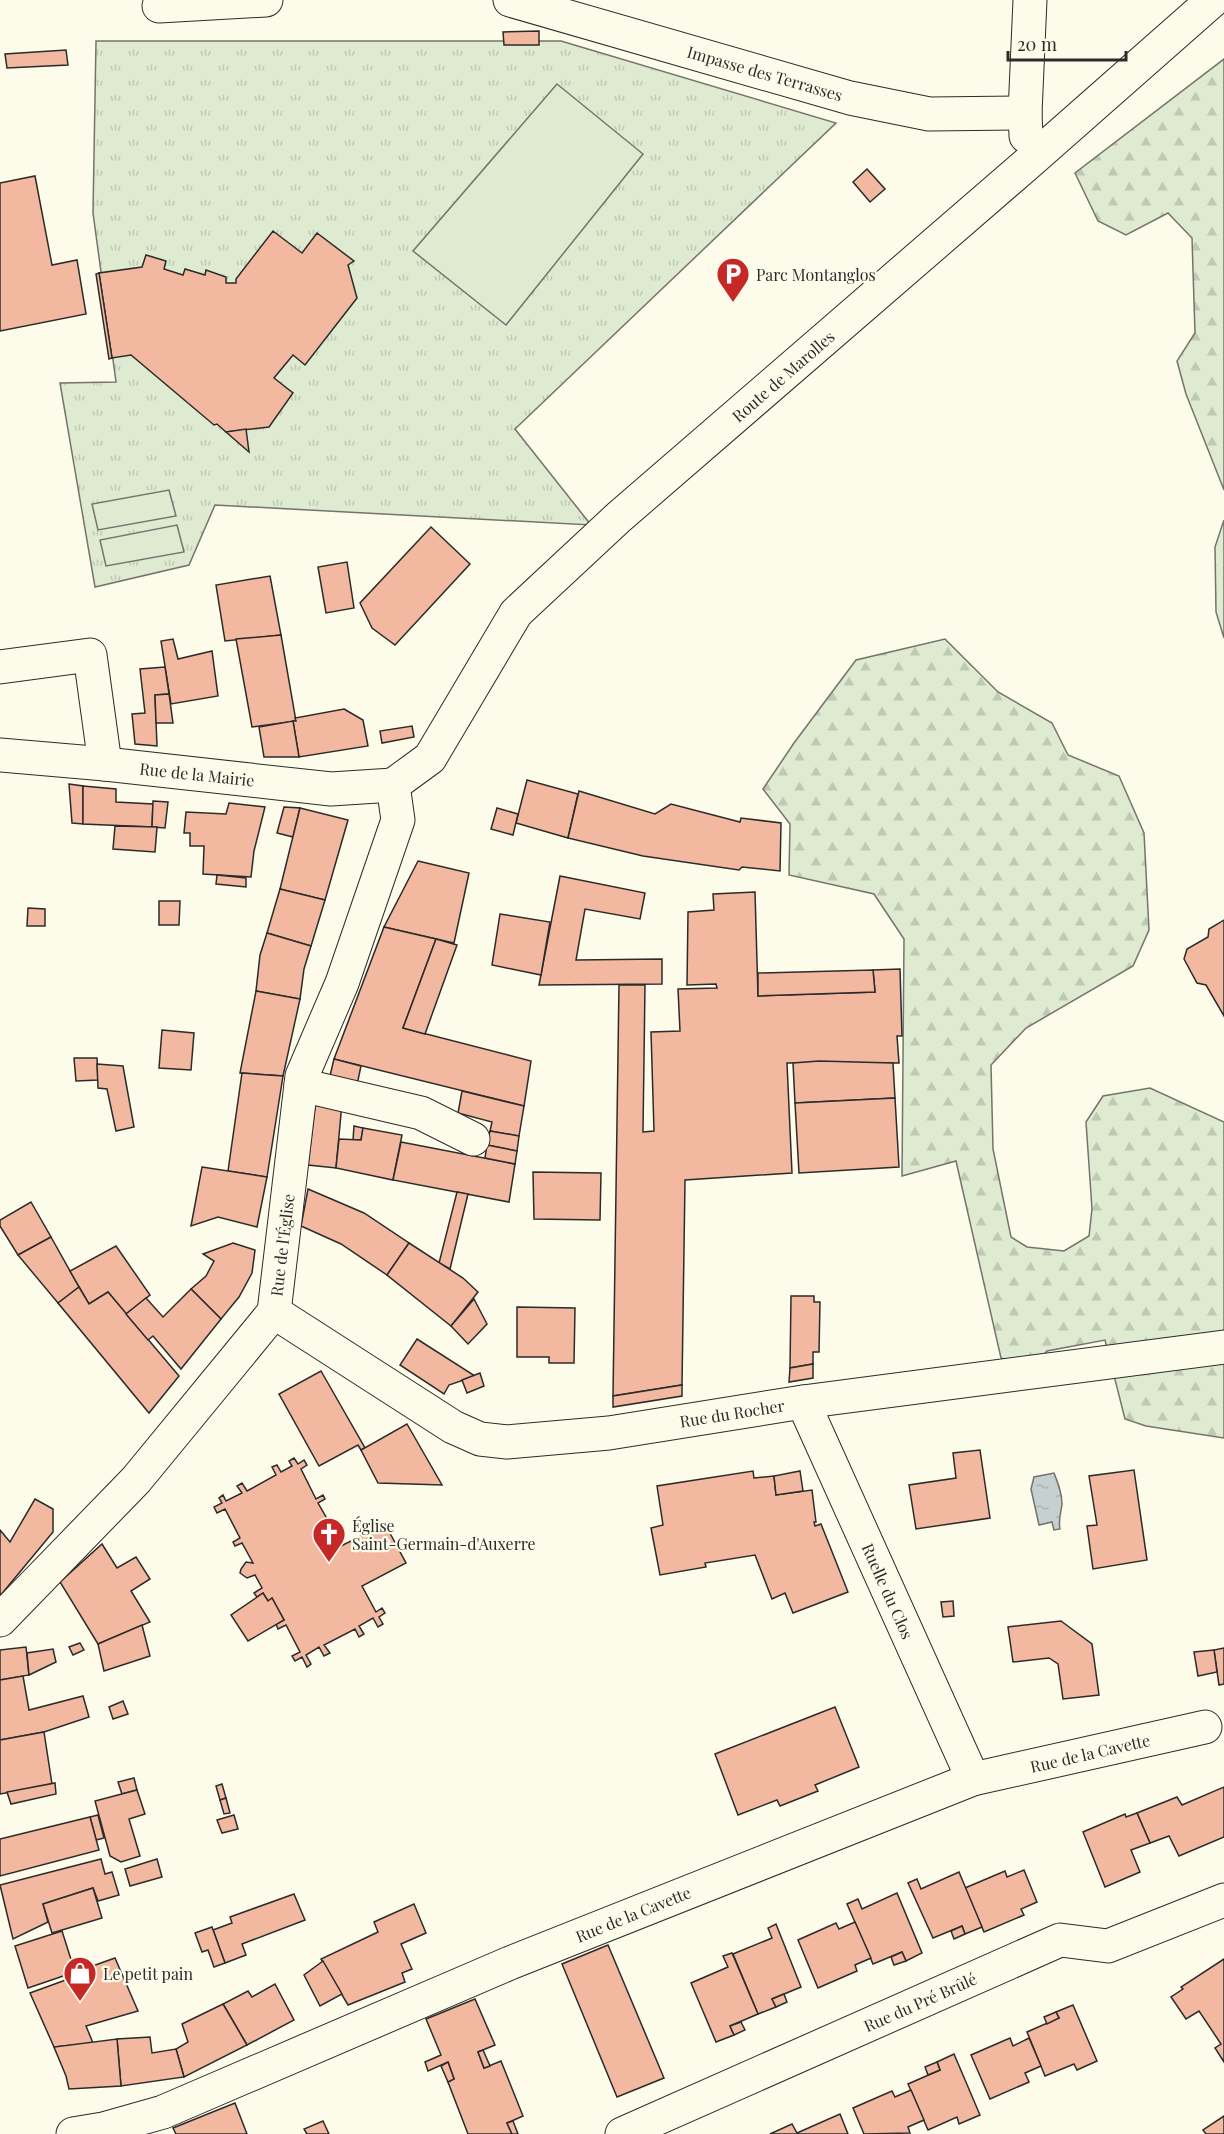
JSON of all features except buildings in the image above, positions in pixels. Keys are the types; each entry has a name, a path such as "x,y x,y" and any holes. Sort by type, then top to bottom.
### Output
{"street":[{"path":"159,6 266,0"},
{"name":"Impasse des Terrasses","path":"510,0 850,98 929,114 1024,113"},
{"path":"1027,164 1024,113 1030,0"},
{"name":"Route de Marolles","path":"393,785 430,758 516,613 619,517 1213,0"},
{"path":"0,667 90,655 105,764"},
{"name":"Rue de la Mairie","path":"0,755 332,789 393,785"},
{"name":"Rue de l'Église","path":"0,1620 136,1480 273,1312 302,1076 342,982 398,820 393,785"},
{"path":"301,1085 421,1113 473,1139"},
{"name":"Rue du Rocher","path":"273,1312 453,1427 480,1438 507,1442 544,1453 609,1433 803,1402 1224,1347"},
{"name":"Ruelle du Clos","path":"803,1402 973,1779"},
{"name":"Rue de la Cavette","path":"73,2134 103,2129 164,2112 510,1963 973,1779 1205,1727"},
{"name":"Rue du Pré Brûlé","path":"622,2134 1060,1940 1107,1946 1224,1900"}],"green space":[{"path":"96,41 561,41 836,123 515,429 591,525 215,505 189,565 95,587 60,383 116,382 93,213"},
{"path":"1224,59 1224,490 1186,394 1177,361 1195,333 1192,238 1168,213 1126,235 1098,221 1075,173"},
{"path":"557,84 643,154 506,325 413,251"},
{"path":"169,490 176,516 98,530 92,504"},
{"path":"1224,520 1224,638 1216,612 1215,547"},
{"path":"177,525 184,552 106,566 100,540"},
{"path":"945,639 998,692 1052,723 1068,755 1119,776 1144,833 1149,930 1133,966 1026,1028 991,1065 993,1149 1011,1237 1027,1247 1064,1251 1089,1236 1092,1209 1086,1122 1103,1096 1150,1088 1224,1122 1224,1438 1146,1426 1125,1419 1105,1340 1047,1351 1039,1360 1020,1366 1001,1358 956,1161 902,1176 904,939 874,894 789,875 790,824 763,789 856,660"}],"water":[{"path":"1054,1473 1061,1492 1062,1504 1060,1529 1054,1530 1052,1522 1039,1525 1031,1489 1034,1477"}],"place":[{"name":"Parc Montanglos","path":"733,303"},
{"name":"Église Saint-Germain-d'Auxerre","path":"329,1563"},
{"name":"Le petit pain","path":"80,2002"}]}
